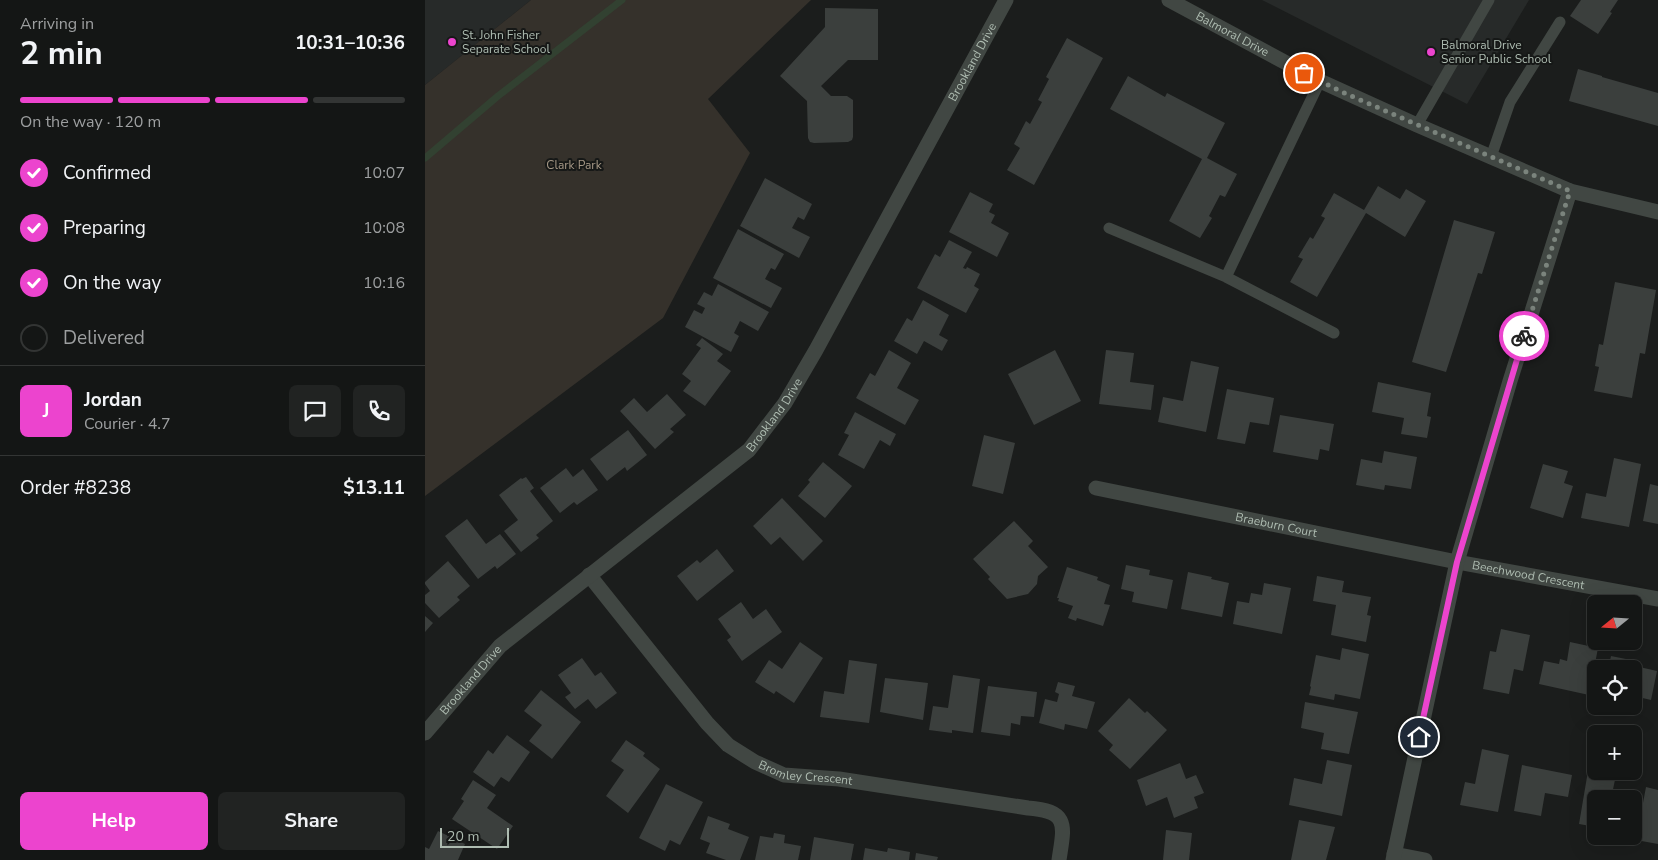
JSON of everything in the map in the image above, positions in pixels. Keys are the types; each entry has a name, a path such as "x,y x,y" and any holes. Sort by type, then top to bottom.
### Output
{"street":[{"name":"Brookland Drive","path":"425,733 500,646 749,450 785,403 816,350 1006,0"},
{"name":"Balmoral Drive","path":"1169,0 1320,81 1417,125 1570,191 1658,212"},
{"path":"1425,860 1394,857 1457,562 1510,381 1570,191"},
{"name":"Braeburn Court","path":"1096,488 1457,562"},
{"name":"Beechwood Crescent","path":"1457,562 1658,599"},
{"name":"Bromley Crescent","path":"589,575 707,723 728,745 755,762 784,775 839,779 1029,808 1047,809 1061,819 1064,829 1059,860"}],"lane":[{"path":"1417,125 1489,0"},
{"path":"1491,157 1510,102 1560,22"},
{"path":"1225,277 1320,81"},
{"path":"1109,228 1225,277 1334,333"}],"shaded area":[{"name":"St. John Fisher Separate School","path":"425,0 531,0 425,85"},
{"name":"Balmoral Drive Senior Public School","path":"1262,0 1529,0 1467,104"}],"green space":[{"name":"Clark Park","path":"531,0 811,0 708,99 750,153 663,318 425,496 425,85"}],"building":[{"path":"1581,0 1618,0 1598,34 1570,16"},
{"path":"825,8 878,9 878,60 848,60 821,86 831,96 847,96 853,100 853,137 848,142 810,142 808,138 807,101 780,76 825,27"},
{"path":"1067,38 1103,58 1034,185 1007,170 1020,148 1014,144 1026,121 1030,124 1042,102 1038,100 1049,79 1046,77"},
{"path":"1578,69 1658,93 1658,126 1569,101"},
{"path":"1128,76 1165,97 1167,93 1225,123 1207,158 1237,174 1225,197 1220,195 1209,216 1212,218 1200,238 1169,221 1202,159 1110,109"},
{"path":"765,178 812,204 804,220 798,217 792,228 810,237 799,258 740,226"},
{"path":"1378,186 1400,199 1406,189 1426,201 1405,237 1366,213 1317,297 1290,282 1303,259 1298,257 1310,237 1313,239 1325,218 1321,216 1334,193 1364,210"},
{"path":"970,192 993,204 989,212 995,215 991,223 1009,233 997,257 949,232"},
{"path":"1454,220 1495,232 1482,274 1478,273 1446,372 1412,362"},
{"path":"738,229 784,254 775,270 771,268 765,279 782,288 771,308 713,278"},
{"path":"949,240 972,252 963,268 966,269 967,267 980,274 974,286 979,289 966,313 917,288 935,254 940,257"},
{"path":"1615,282 1656,290 1645,354 1640,353 1632,398 1594,391 1599,367 1595,366 1599,344 1603,345"},
{"path":"718,284 769,312 758,331 740,321 734,333 739,336 731,352 685,327 694,310 702,314 705,308 697,304 704,292 712,296"},
{"path":"923,300 949,315 939,335 948,340 942,351 924,341 917,354 894,341 907,318 912,321"},
{"path":"702,338 723,354 717,361 731,371 705,406 683,391 691,381 682,374 701,348 696,345"},
{"path":"889,350 911,363 897,388 919,400 905,425 856,398 870,373 875,376"},
{"path":"1055,350 1081,401 1034,425 1008,374"},
{"path":"1106,350 1134,353 1130,382 1154,385 1151,410 1099,404"},
{"path":"1191,361 1219,367 1206,432 1158,422 1163,397 1183,401"},
{"path":"1378,382 1431,393 1427,416 1431,417 1427,438 1401,434 1404,418 1372,412"},
{"path":"1227,389 1274,398 1269,425 1250,422 1245,444 1217,439"},
{"path":"667,394 686,415 670,429 674,432 655,449 620,411 634,398 647,412"},
{"path":"855,412 896,434 890,446 880,440 864,469 838,455 849,435 844,433"},
{"path":"1280,415 1334,424 1329,451 1320,449 1318,460 1273,452"},
{"path":"628,430 647,455 627,471 625,467 607,481 590,459"},
{"path":"984,435 1015,443 1003,494 972,486"},
{"path":"1384,451 1417,457 1411,489 1385,485 1384,490 1356,485 1361,459 1382,463"},
{"path":"1614,458 1641,464 1629,527 1581,518 1586,493 1606,497"},
{"path":"823,462 852,486 825,518 798,496"},
{"path":"1543,464 1568,471 1564,483 1573,486 1563,518 1530,508"},
{"path":"566,468 573,477 583,469 598,490 577,505 574,502 560,513 540,488"},
{"path":"526,477 534,488 530,491 553,521 536,535 539,538 521,552 504,531 518,520 499,495 521,478"},
{"path":"1650,484 1658,486 1658,524 1643,521"},
{"path":"782,498 823,541 803,561 780,537 771,545 753,526"},
{"path":"467,519 486,544 500,534 516,554 497,569 495,566 478,579 445,536"},
{"path":"1014,521 1033,541 1028,546 1048,567 1038,576 1037,584 1028,594 1007,599 988,579 990,577 973,559"},
{"path":"717,549 734,571 697,601 677,576 697,560 700,563"},
{"path":"448,561 470,586 457,597 460,600 439,618 425,603 425,595 430,591 425,582"},
{"path":"1126,565 1150,570 1149,575 1173,580 1167,609 1132,602 1134,592 1121,589"},
{"path":"1067,567 1098,577 1097,580 1110,585 1104,604 1110,605 1103,626 1077,618 1076,621 1068,618 1073,606 1058,601 1059,598 1057,598"},
{"path":"1188,572 1229,583 1222,617 1181,609"},
{"path":"1317,576 1344,581 1342,592 1371,597 1367,615 1371,616 1366,642 1331,635 1336,605 1313,601"},
{"path":"1264,583 1291,588 1282,634 1233,624 1237,601 1249,603 1251,593 1262,595"},
{"path":"741,602 753,619 766,609 782,632 742,661 727,640 731,637 718,619"},
{"path":"425,616 433,623 425,632"},
{"path":"1501,629 1530,635 1523,671 1514,669 1509,694 1483,689 1490,651 1496,652"},
{"path":"800,642 823,658 794,703 776,691 774,694 755,682 769,660 782,669"},
{"path":"1570,642 1587,646 1587,650 1598,650 1596,660 1587,660 1587,695 1539,684 1544,661 1559,664 1560,659 1567,661"},
{"path":"1342,648 1369,654 1360,699 1335,694 1334,700 1309,695 1316,655 1340,660"},
{"path":"1611,656 1631,660 1610,660"},
{"path":"582,658 595,676 601,672 617,693 596,709 588,699 575,709 565,697 571,693 558,675"},
{"path":"849,660 877,664 869,723 820,717 824,691 844,694"},
{"path":"1642,668 1657,671 1651,700 1642,698"},
{"path":"953,675 980,679 973,733 952,730 952,733 929,730 933,706 948,708"},
{"path":"885,678 928,683 923,720 880,712"},
{"path":"1058,682 1075,686 1072,696 1095,702 1087,729 1065,724 1064,730 1039,723 1045,699 1057,702 1059,694 1055,692"},
{"path":"988,686 1037,692 1034,717 1021,716 1020,725 1011,723 1010,736 981,732"},
{"path":"541,690 581,722 552,759 529,741 542,725 524,711"},
{"path":"1129,698 1145,713 1147,711 1167,730 1130,769 1109,750 1113,745 1098,731"},
{"path":"1305,702 1358,712 1349,754 1321,749 1324,733 1301,728"},
{"path":"507,735 530,752 509,782 501,777 494,787 473,772 488,750 493,754"},
{"path":"626,740 645,753 643,756 660,769 628,813 606,796 624,770 611,761"},
{"path":"1482,749 1509,755 1498,812 1460,805 1465,782 1475,784"},
{"path":"1327,760 1352,765 1342,816 1289,805 1294,778 1322,784"},
{"path":"1180,763 1186,779 1196,775 1204,793 1194,797 1198,808 1174,818 1167,797 1146,806 1137,780"},
{"path":"1522,765 1572,775 1568,797 1545,793 1541,816 1514,811"},
{"path":"1587,777 1587,780 1615,780 1613,790 1587,790 1587,825 1579,824"},
{"path":"473,780 496,795 487,808 513,826 497,849 452,819 464,801 461,799"},
{"path":"666,784 703,802 680,845 670,840 665,851 639,838"},
{"path":"1646,787 1658,790 1658,844 1642,841 1642,808"},
{"path":"708,816 730,824 728,829 749,837 740,860 726,860 706,853 710,843 700,839"},
{"path":"1299,820 1335,827 1326,860 1291,860"},
{"path":"1166,830 1192,833 1189,860 1163,860"},
{"path":"438,831 465,844 458,860 425,860 425,847 429,849"},
{"path":"774,833 785,835 784,843 801,846 798,860 755,860 760,836 773,838"},
{"path":"814,837 854,844 851,860 810,860"},
{"path":"865,848 887,852 888,848 910,852 909,860 863,860"},
{"path":"916,853 938,857 937,860 915,860"}],"waterway":[{"path":"425,158 498,96 622,0"}],"way so far":[{"path":"1304,73 1342,92 1570,191 1524,336"}],"place":[{"name":"St. John Fisher Separate School","path":"452,42"},
{"name":"Balmoral Drive Senior Public School","path":"1431,52"}],"route":[{"path":"1419,737 1457,562 1524,336"}]}
